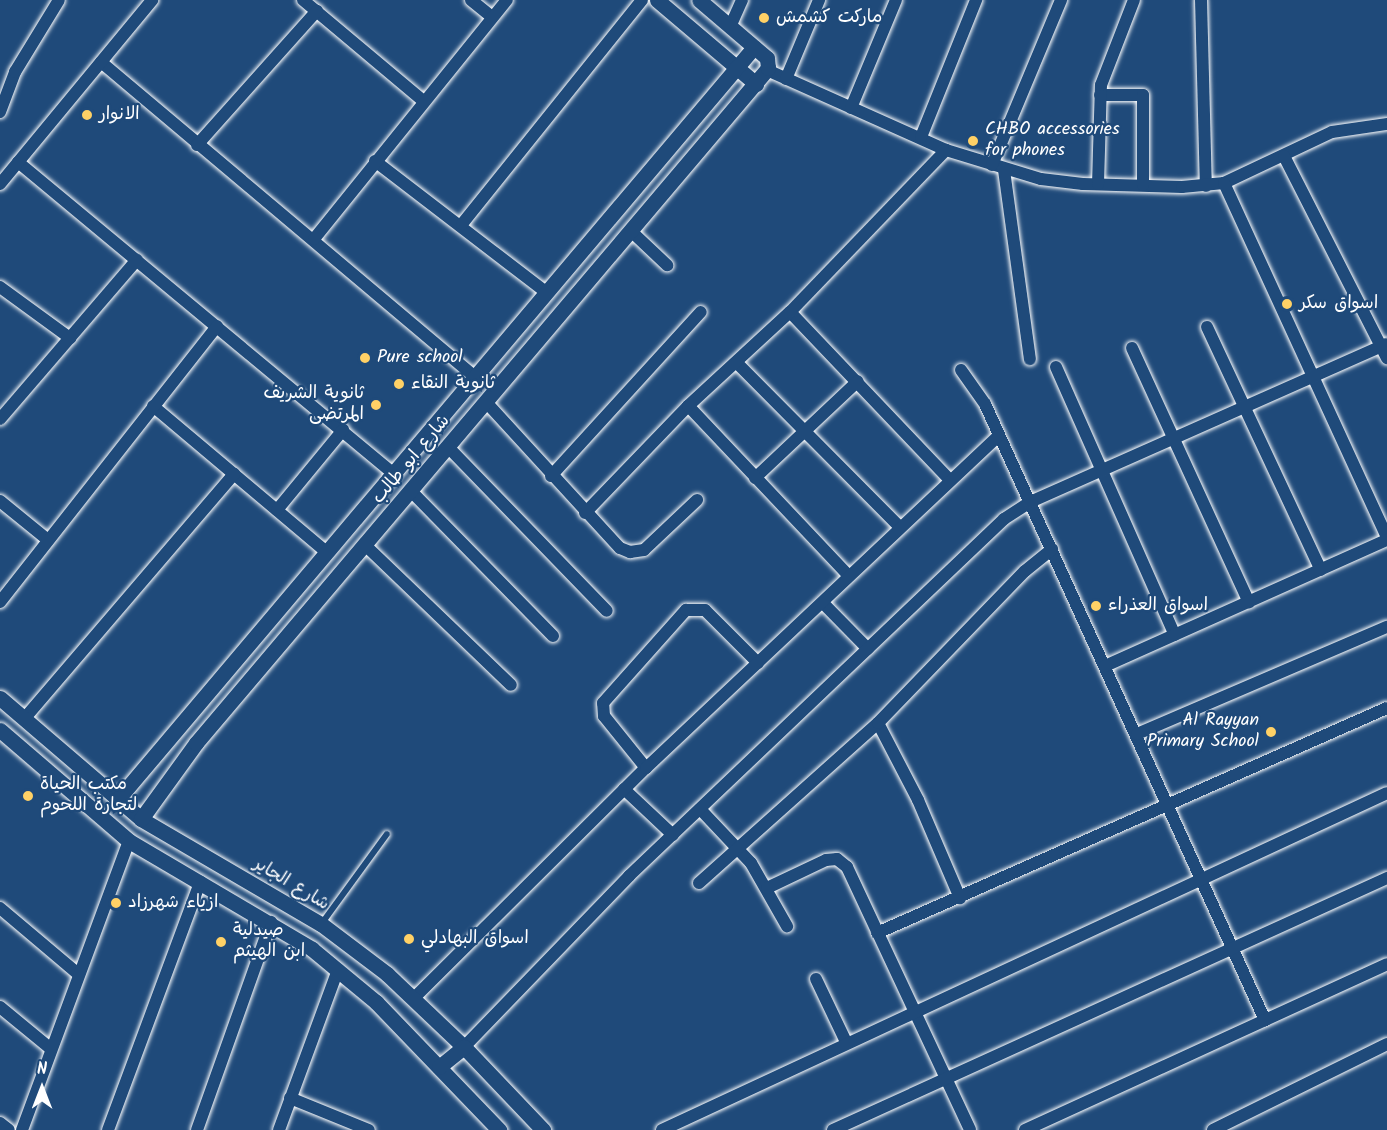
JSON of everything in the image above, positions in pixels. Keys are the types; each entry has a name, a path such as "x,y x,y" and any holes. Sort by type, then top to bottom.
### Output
{"street":[{"path":"0,112 15,72 59,0"},
{"path":"0,184 152,0"},
{"path":"303,0 422,100"},
{"path":"471,0 492,17"},
{"path":"314,239 422,100 507,0"},
{"path":"462,224 642,0"},
{"path":"657,0 756,84"},
{"path":"699,0 769,60 767,70 921,137 945,150 1041,179 1098,184 1206,186 1224,183 1332,132 1387,124"},
{"path":"730,27 742,0"},
{"path":"786,79 819,0"},
{"path":"851,108 896,0"},
{"path":"921,137 976,0"},
{"path":"1030,359 998,167 1061,0"},
{"path":"1098,184 1101,85 1134,0"},
{"path":"1202,0 1206,186"},
{"path":"197,145 317,11"},
{"name":"شارع ابو طالب","path":"117,800 325,551 754,46"},
{"path":"101,62 474,376"},
{"name":"شارع ابو طالب","path":"141,819 196,743 767,70"},
{"path":"1100,95 1143,95 1143,185"},
{"path":"585,513 688,406 790,312 945,150"},
{"path":"1284,156 1384,345 1387,358"},
{"path":"375,161 462,224 542,289"},
{"path":"18,162 392,473"},
{"path":"648,171 668,188"},
{"path":"1106,666 1387,539 1314,375 1224,183"},
{"path":"631,231 667,265"},
{"path":"0,419 137,260"},
{"path":"0,286 70,338"},
{"path":"551,476 701,312"},
{"path":"790,312 858,381 907,439 949,479"},
{"path":"0,602 217,326"},
{"path":"1207,327 1242,408 1321,570"},
{"path":"439,1067 464,1047 700,808 1004,519 1030,502 1384,345"},
{"path":"1132,348 1249,602"},
{"path":"737,363 900,527"},
{"path":"1056,367 1175,635"},
{"path":"961,370 985,404 1202,876 1265,1020"},
{"path":"755,478 858,381"},
{"path":"486,402 551,476 620,548 630,552 644,550 697,500"},
{"path":"153,406 325,551"},
{"path":"688,406 849,576"},
{"path":"277,510 343,430"},
{"path":"414,998 624,789 822,603 949,479 999,435"},
{"path":"448,447 607,611"},
{"path":"24,719 234,474"},
{"path":"411,490 554,636"},
{"path":"0,501 48,540"},
{"path":"365,545 511,685"},
{"path":"699,883 879,723 1025,571 1052,549"},
{"path":"822,603 868,649"},
{"path":"646,768 604,716 603,703 686,610 705,610 758,663"},
{"path":"1137,734 1387,627"},
{"name":"شارع الجاير","path":"0,698 141,819 321,924 414,998 543,1130"},
{"path":"877,933 1170,807 1387,708"},
{"path":"879,723 918,800 960,898"},
{"path":"175,729 196,743"},
{"path":"1,732 129,841 271,922 338,970 376,1002 499,1130"},
{"path":"624,789 673,835"},
{"path":"662,1130 1202,876 1387,793"},
{"path":"700,808 738,849 767,888 787,926"},
{"path":"22,1130 77,973 129,841"},
{"path":"767,888 826,860 837,859 847,867 912,1011 970,1130"},
{"path":"833,1130 1387,878"},
{"path":"108,1130 200,882"},
{"path":"0,908 77,973"},
{"path":"197,1130 271,922"},
{"path":"1025,1130 1387,964"},
{"path":"279,1130 338,970"},
{"path":"816,979 846,1042"},
{"path":"0,1007 51,1049"},
{"path":"1213,1130 1387,1044"},
{"path":"290,1098 369,1130"},
{"path":"0,1123 9,1130"}],"lane":[{"path":"321,924 387,834"}],"place":[{"name":"ماركت كشمش","path":"764,18"},
{"name":"الانوار","path":"87,115"},
{"name":"CHBO accessories for phones","path":"973,141"},
{"name":"اسواق سكر","path":"1287,304"},
{"name":"Pure school","path":"365,358"},
{"name":"ثانوية النقاء","path":"399,384"},
{"name":"ثانوية الشريف المرتضى","path":"376,405"},
{"name":"اسواق العذراء","path":"1096,606"},
{"name":"Al Rayyan Primary School","path":"1271,732"},
{"name":"مكتب الحياة لتجارة اللحوم","path":"28,796"},
{"name":"ازياء شهرزاد","path":"116,903"},
{"name":"اسواق البهادلي","path":"409,939"},
{"name":"صيدلية ابن الهيثم","path":"221,942"}]}
